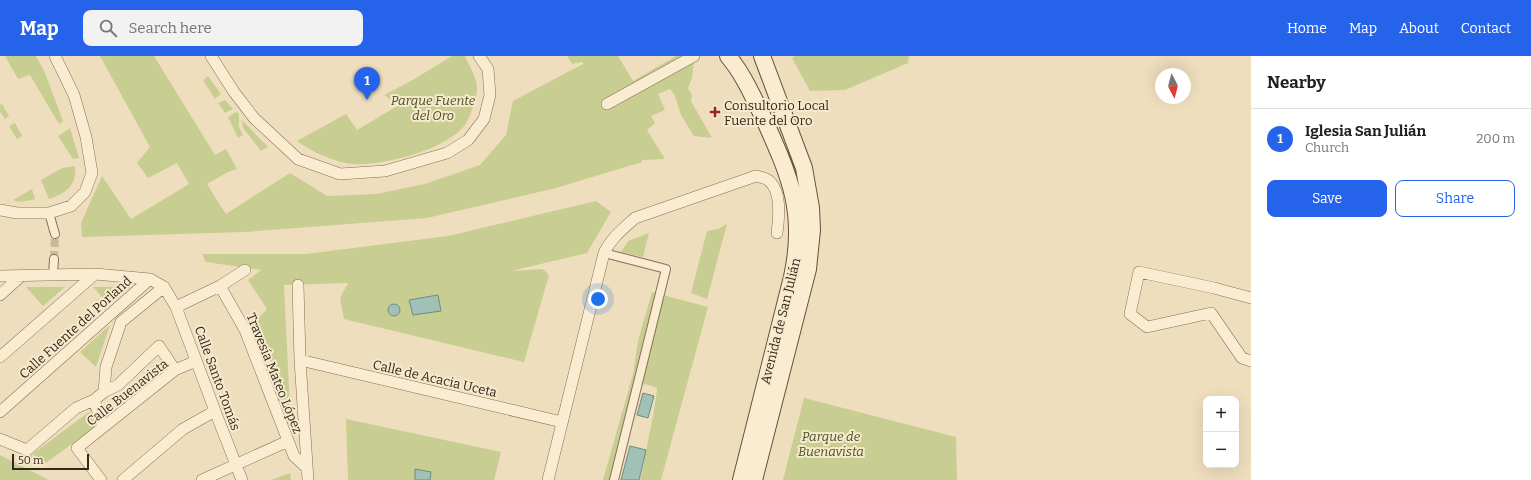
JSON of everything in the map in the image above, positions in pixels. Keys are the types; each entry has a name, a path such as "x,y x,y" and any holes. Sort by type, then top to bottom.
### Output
{"main road":[{"name":"Avenida de San Julián","path":"728,56 739,70 751,91 782,161 793,191 798,228 797,254 792,277 740,480"},
{"name":"Avenida de San Julián","path":"754,480 807,274 812,230 811,208 804,168 762,56"}],"street":[{"path":"0,210 17,213 48,213 71,206 85,192 92,173 86,137 74,95 55,56"},
{"path":"211,56 234,92 254,118 298,159 340,174 385,171 447,153 468,140 484,119 490,95 488,69 479,56"},
{"path":"607,104 694,56"},
{"path":"548,480 604,253 608,244 619,232 635,218 756,176 767,179 774,186 779,205 777,233"},
{"path":"48,213 55,234"},
{"path":"604,253 666,270 614,480"},
{"path":"53,275 54,259"},
{"path":"176,307 220,286 245,270"},
{"path":"1251,298 1214,288 1139,272 1130,314 1146,327 1211,313 1242,358 1251,360"},
{"path":"0,357 95,274"},
{"path":"0,276 20,277 95,274 150,279 164,287 121,322 106,367 104,392"},
{"path":"0,295 20,277"},
{"name":"Calle Fuente del Porland","path":"0,412 150,279"},
{"path":"298,285 300,360 308,480"},
{"name":"Travesía Mateo López","path":"220,286 245,330 294,456 307,468"},
{"name":"Calle Santo Tomás","path":"164,287 176,307 242,480"},
{"path":"0,439 27,450 76,408 94,400 104,392 118,385 159,346 175,370"},
{"name":"Calle de Acacia Uceta","path":"300,360 562,422"},
{"name":"Calle Buenavista","path":"101,480 77,448 175,370 196,361"},
{"path":"94,400 103,427"},
{"path":"123,480 183,429 215,411"},
{"path":"202,480 288,441"}],"green space":[{"path":"5,56 36,56 45,73 63,121 59,124 30,75 18,79"},
{"path":"100,56 154,56 215,155 226,149 237,169 228,172 207,184 226,214 290,173 327,196 376,194 425,184 480,165 506,135 513,101 583,64 582,62 572,64 567,56 618,56 633,81 676,56 680,56 685,64 694,61 692,78 688,88 692,95 691,101 712,138 694,136 681,115 675,96 670,89 658,94 665,110 651,116 655,123 647,130 665,159 642,160 642,162 556,188 427,218 245,232 82,237 81,223 102,176 131,219 189,184 177,163 148,178 137,163 150,147"},
{"name":"Parque Fuente del Oro","path":"452,56 465,56 475,77 477,90 469,118 465,125 456,134 444,142 413,155 397,159 366,164 353,164 324,156 297,141 346,114 357,130 399,105 384,95 411,81"},
{"path":"795,56 909,56 908,63 845,90 810,91 792,58"},
{"path":"208,76 221,94 215,99 203,80"},
{"path":"225,100 233,109 225,113 218,103"},
{"path":"2,104 9,116 5,119 0,111 0,105"},
{"path":"236,112 239,114 239,127 243,135 238,138 228,117"},
{"path":"242,120 268,147 261,151 243,128"},
{"path":"15,123 22,136 17,139 9,126"},
{"path":"70,128 79,158 73,159 58,136"},
{"path":"75,166 74,179 69,188 61,194 49,199 41,180 62,168"},
{"path":"32,189 35,199 21,202 13,200"},
{"path":"596,201 611,212 587,253 511,271 543,269 549,275 524,362 344,319 340,298 348,283 284,285 291,430 273,392 278,390 276,376 255,322 267,309 248,280 261,270 206,262 202,254 306,254 448,236"},
{"path":"727,224 707,299 691,293 707,231 718,229"},
{"path":"649,233 643,257 621,252 628,241"},
{"path":"26,287 65,287 43,306"},
{"path":"93,287 131,287 108,304"},
{"path":"652,292 708,307 661,480 640,480 657,390 657,388 645,384 641,386 614,480 603,480 633,374 638,341"},
{"path":"110,325 96,367 80,352"},
{"name":"Parque de Buenavista","path":"804,398 956,437 957,480 783,480"},
{"path":"89,412 99,424 46,463 27,458"},
{"path":"346,419 501,452 494,480 348,480"},
{"path":"0,455 49,480 0,480"},
{"path":"290,473 291,480 271,480"}],"water":[{"path":"438,295 441,311 413,315 409,300"},
{"path":"394,304 398,306 400,310 398,314 394,316 390,314 388,310 390,306"},
{"path":"643,393 654,396 648,418 637,415"},
{"path":"630,446 646,450 639,480 621,480"},
{"path":"415,469 431,472 430,480 415,480"}],"tunnel":[{"path":"54,259 55,234"}],"place":[{"name":"Iglesia San Julián","path":"367,100"},
{"name":"Consultorio Local Fuente del Oro","path":"715,112"}]}
